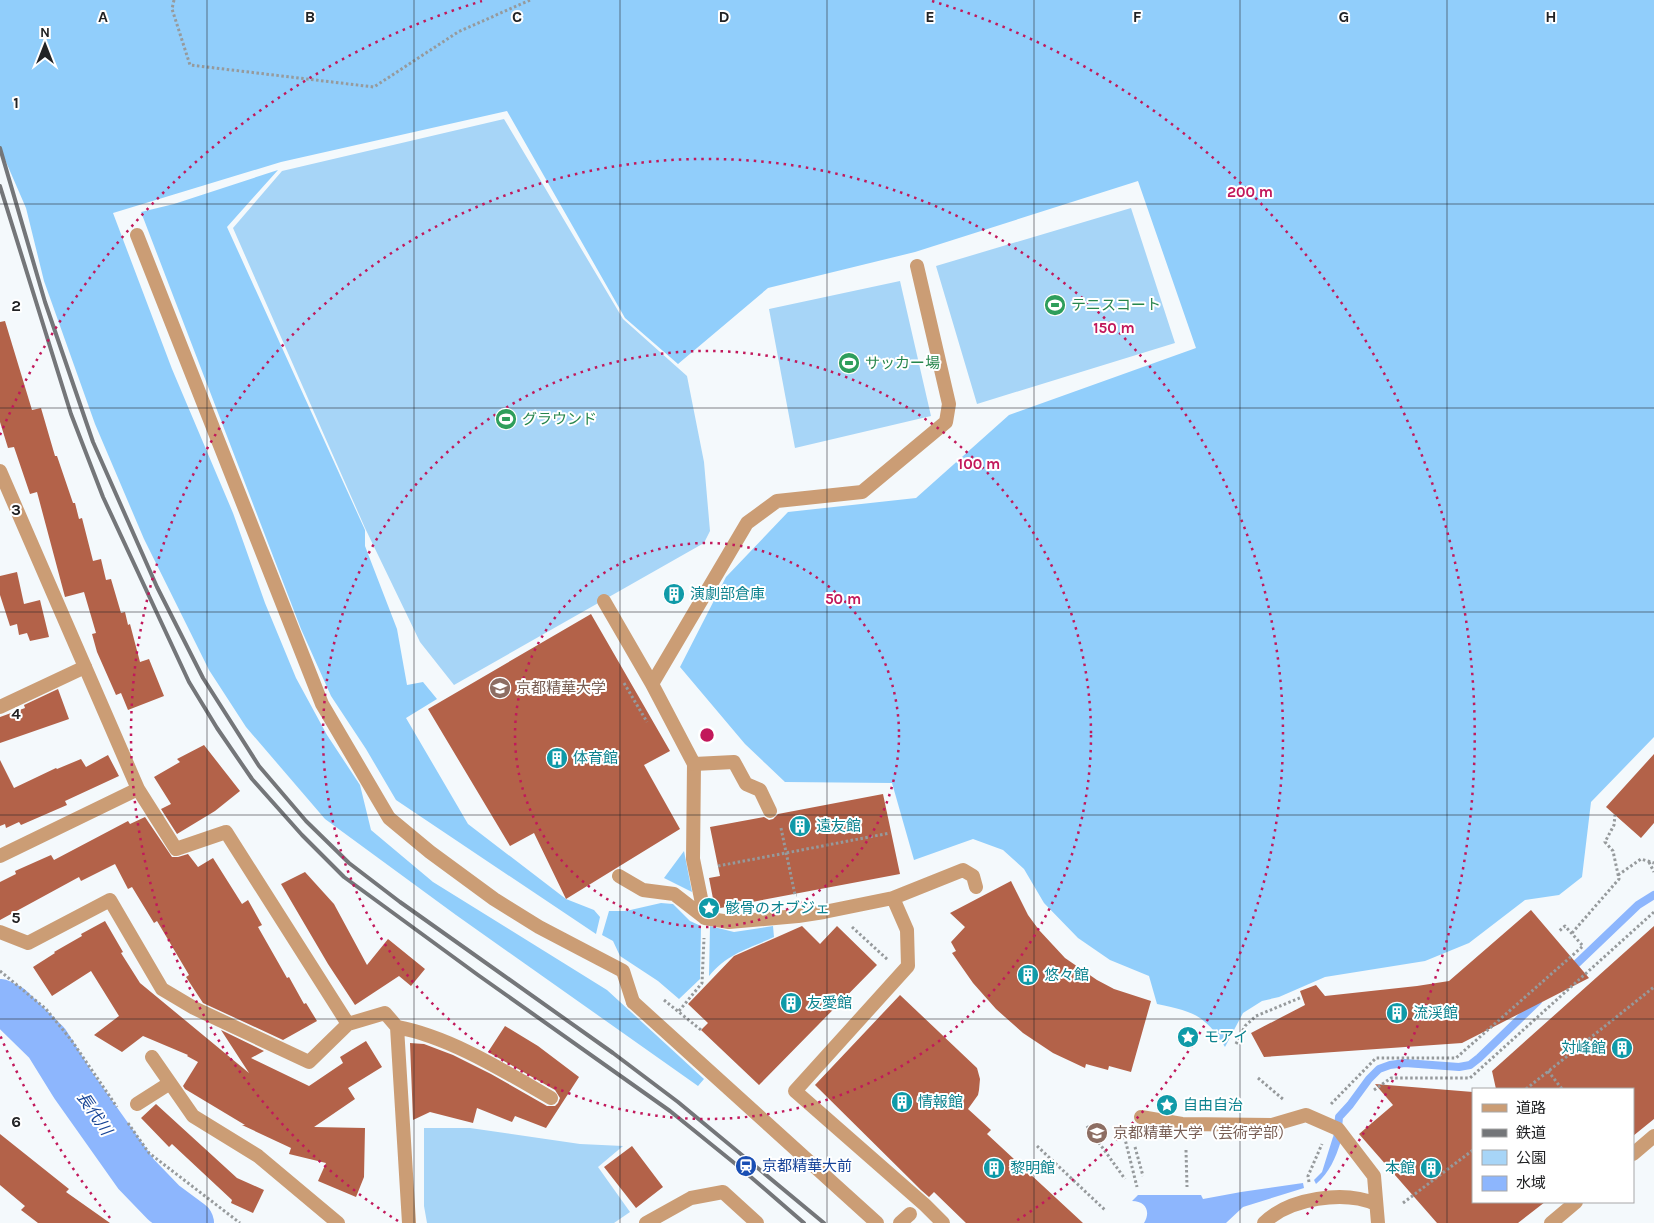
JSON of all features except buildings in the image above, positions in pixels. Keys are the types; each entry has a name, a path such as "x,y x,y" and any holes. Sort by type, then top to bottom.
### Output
{"street":[{"path":"137,235 322,704 389,818 430,852 494,899 539,927 623,971 633,1002 877,1223"},
{"path":"652,684 747,523 777,501 862,492 946,422 949,404 917,266"},
{"path":"0,471 138,789 176,849 226,832 348,1024"},
{"path":"604,601 652,684 694,764 693,859 705,918"},
{"path":"0,707 85,667"},
{"path":"694,764 734,762 746,784 760,790 770,811"},
{"path":"0,856 138,789"},
{"path":"619,876 642,890 674,894 705,918 729,922 798,916 893,898 964,870 973,876 976,887"},
{"path":"893,898 907,930 908,966 795,1091 913,1212 943,1223"},
{"path":"0,932 28,943 110,900 162,989 194,1008 309,1062 348,1024 385,1013 397,1028 409,1223"},
{"path":"397,1028 417,1031 483,1059 551,1098"},
{"path":"152,1057 193,1116 258,1156 338,1223"},
{"path":"137,1104 170,1083"},
{"path":"1141,1116 1182,1124 1272,1125 1306,1115 1338,1129 1374,1176 1378,1223"},
{"path":"1634,1153 1654,1136"},
{"path":"646,1223 691,1198 723,1192 757,1223"},
{"path":"1264,1223 1279,1210 1308,1200 1360,1198 1376,1204"},
{"path":"1551,1223 1575,1203"}],"path":[{"path":"174,0 172,10 190,65 374,87 458,32 530,0"},
{"path":"624,683 647,722"},
{"path":"1572,933 1618,879 1613,852 1605,842 1614,825 1615,815"},
{"path":"781,827 795,895"},
{"path":"718,866 890,833"},
{"path":"1618,875 1641,859 1654,863"},
{"path":"1648,861 1654,872"},
{"path":"1374,1090 1391,1078 1470,1078 1654,912"},
{"path":"679,1011 702,983 705,918"},
{"path":"1327,1108 1376,1058 1456,1058 1583,946 1565,926 1558,932"},
{"path":"859,934 902,973"},
{"path":"1527,1088 1654,987"},
{"path":"1236,1044 1245,1026 1256,1016 1302,997"},
{"path":"1484,1030 1487,1035"},
{"path":"1548,1071 1561,1088"},
{"path":"1258,1078 1287,1103"},
{"path":"1120,1120 1137,1187"},
{"path":"1087,1126 1125,1179"},
{"path":"1308,1176 1323,1141"},
{"path":"1037,1146 1106,1211"},
{"path":"1135,1147 1143,1176"},
{"path":"1186,1150 1187,1187"},
{"path":"1403,1203 1472,1151"},
{"path":"1043,1152 1099,1204"}],"green space":[{"name":"グラウンド","path":"504,119 623,319 687,376 704,462 710,531 704,543 454,685 420,642 365,528 233,228 282,171"},
{"name":"テニスコート","path":"1131,208 1175,343 977,404 936,266"},
{"name":"サッカー場","path":"900,281 931,416 795,448 769,309"},
{"path":"424,1128 470,1128 580,1144 623,1146 598,1167 630,1212 614,1223 427,1223 424,1206"}],"shaded area":[{"path":"0,0 1654,0 1654,737 1591,802 1582,877 1559,895 1525,900 1469,943 1425,961 1325,977 1279,997 1262,1001 1243,1013 1225,1047 1211,1027 1197,1016 1180,1009 1157,1004 1149,976 1110,960 1078,938 1044,903 1024,869 1003,850 973,839 914,860 892,783 785,782 745,744 680,667 726,577 788,512 916,498 1009,415 1196,348 1138,181 915,252 768,288 678,364 625,318 507,111 281,162 113,213 172,369 233,513 265,603 296,678 327,735 360,785 371,830 433,882 607,990 704,1079 698,1086 456,915 325,819 246,727 209,670 144,539 95,424 44,281 26,208 0,148"},
{"path":"278,170 227,227 365,530 365,546 397,629 407,685 423,682 437,699 406,718 468,824 566,899 594,910 600,917 596,934 396,800 366,749 331,696 301,629 141,212 174,204"},
{"path":"684,851 692,892 664,878"},
{"path":"661,903 673,904 690,921 701,926 700,979 679,999 658,981 620,956 613,941 602,935 609,911 626,911"},
{"path":"710,926 734,932 773,926 774,937 731,957 709,976"}],"water":[{"path":"1333,1137 1341,1141 1339,1148 1328,1170 1316,1184 1314,1180 1322,1172"},
{"path":"1303,1183 1304,1188 1243,1207 1226,1223 1144,1223 1147,1215 1146,1208 1137,1201 1132,1201 1138,1195 1201,1195 1203,1199"}],"waterway":[{"path":"1570,970 1638,905 1654,895"},
{"path":"1337,1140 1339,1117 1379,1069 1405,1063 1459,1067 1470,1065 1538,1001"},
{"name":"長代川","path":"0,1002 10,1007 47,1043 73,1085 136,1174 164,1203 191,1223"}],"railway":[{"path":"0,148 45,302 93,442 157,587 203,678 259,766 306,821 349,863 400,902 613,1053 678,1102 824,1223"},
{"path":"0,186 71,414 103,497 189,682 217,728 252,779 302,835 344,877 670,1111 804,1223"}],"place":[{"name":"テニスコート","path":"1055,305"},
{"name":"サッカー場","path":"849,363"},
{"name":"グラウンド","path":"506,419"},
{"name":"演劇部倉庫","path":"674,594"},
{"name":"京都精華大学","path":"500,688"},
{"name":"体育館","path":"557,758"},
{"name":"遠友館","path":"800,826"},
{"name":"骸骨のオブジェ","path":"709,908"},
{"name":"悠々館","path":"1028,975"},
{"name":"友愛館","path":"791,1003"},
{"name":"流渓館","path":"1397,1013"},
{"name":"モアイ","path":"1188,1037"},
{"name":"対峰館","path":"1622,1048"},
{"name":"情報館","path":"902,1102"},
{"name":"自由自治","path":"1167,1105"},
{"name":"京都精華大学（芸術学部）","path":"1097,1133"},
{"name":"京都精華大前","path":"746,1166"},
{"name":"黎明館","path":"994,1168"},
{"name":"本館","path":"1431,1168"}]}
